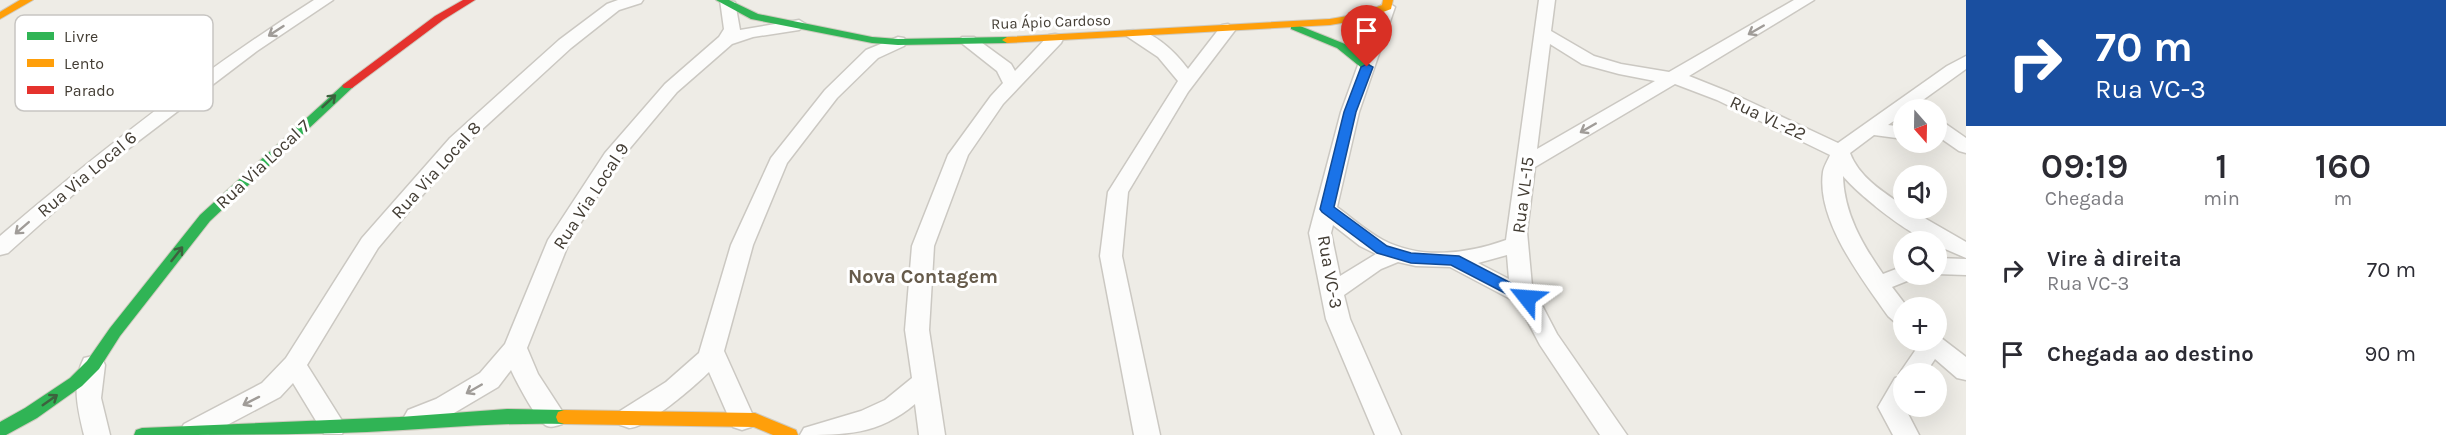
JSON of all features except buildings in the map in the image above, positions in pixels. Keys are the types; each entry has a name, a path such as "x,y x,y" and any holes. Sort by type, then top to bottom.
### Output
{"street":[{"path":"0,16 28,0"},
{"name":"Rua Via Local 6","path":"213,76 251,47 325,0"},
{"name":"Rua Via Local 7","path":"0,430 31,413 76,382 93,365 115,332 205,218 336,95 439,18 470,0"},
{"name":"Rua Via Local 8","path":"189,433 271,390 296,364 370,243 456,142 565,44 615,4 635,0"},
{"name":"Rua VL-15","path":"1547,0 1527,164 1516,232 1521,286 1548,339 1614,435"},
{"path":"1527,164 1806,0"},
{"path":"724,1 732,29 726,40"},
{"name":"Rua Ápio Cardoso","path":"724,1 755,17 872,40 898,42 1055,39 1287,25 1361,17 1388,4"},
{"name":"Rua VC-3","path":"1388,4 1350,112 1320,233 1338,319 1388,435"},
{"name":"Rua Via Local 9","path":"400,424 445,406 489,380 515,348 559,240 612,157 671,88 726,40 750,32 799,25"},
{"path":"1287,25 1341,46 1367,67"},
{"path":"1147,435 1112,256 1118,192 1187,81 1228,29"},
{"name":"Rua VL-22","path":"1543,33 1588,60 1619,69 1674,78 1723,96 1840,152"},
{"path":"847,34 863,46 862,63"},
{"path":"1133,35 1156,45 1173,59 1187,81"},
{"path":"932,435 917,330 922,246 958,154 998,100 1055,39"},
{"path":"968,41 1005,68 1012,84"},
{"path":"629,418 675,389 710,357 742,245 778,162 831,94 862,63 872,54 898,42"},
{"path":"1920,99 1941,77 1966,61"},
{"path":"1941,77 1966,80"},
{"name":"Rua Via Local 6","path":"0,248 96,164 166,111"},
{"path":"1893,116 1870,129 1840,152 1832,175 1836,209 1859,255 1893,302"},
{"path":"1870,129 1893,132"},
{"path":"1947,134 1966,147"},
{"path":"1947,143 1966,147"},
{"path":"1840,152 1840,156 1855,176 1886,205 1932,235 1966,251"},
{"path":"1326,209 1382,249 1411,258 1454,260 1491,254 1517,244"},
{"path":"1332,292 1373,264 1397,254"},
{"path":"1454,260 1527,298"},
{"path":"1947,266 1966,267"},
{"path":"1879,284 1893,278"},
{"path":"515,348 527,378 553,417"},
{"path":"712,351 742,420"},
{"path":"1941,351 1966,371"},
{"path":"296,364 316,403 333,427"},
{"name":"Rua Via Local 7","path":"93,365 88,398 97,435"},
{"path":"813,435 868,419 894,406 924,381"},
{"path":"142,435 400,424 507,416 754,420 790,435"},
{"path":"1896,417 1906,435"}],"traffic: fast":[{"path":"721,0 755,17 872,40 898,42 1007,40"},
{"path":"1295,27 1341,46 1367,67"},
{"path":"0,430 31,413 76,382 93,365 115,332 205,218 348,86"},
{"path":"142,435 400,424 507,416 564,417"}],"traffic: slow":[{"path":"0,16 28,0"},
{"path":"1007,40 1330,22 1361,17 1387,7 1388,0"},
{"path":"564,417 755,420 790,435"}],"traffic: jam":[{"path":"348,86 439,18 470,0"}],"district":[{"name":"Nova Contagem","path":"923,276"}],"route":[{"path":"1367,67 1350,112 1326,209 1382,249 1411,258 1454,260 1527,298"}]}
